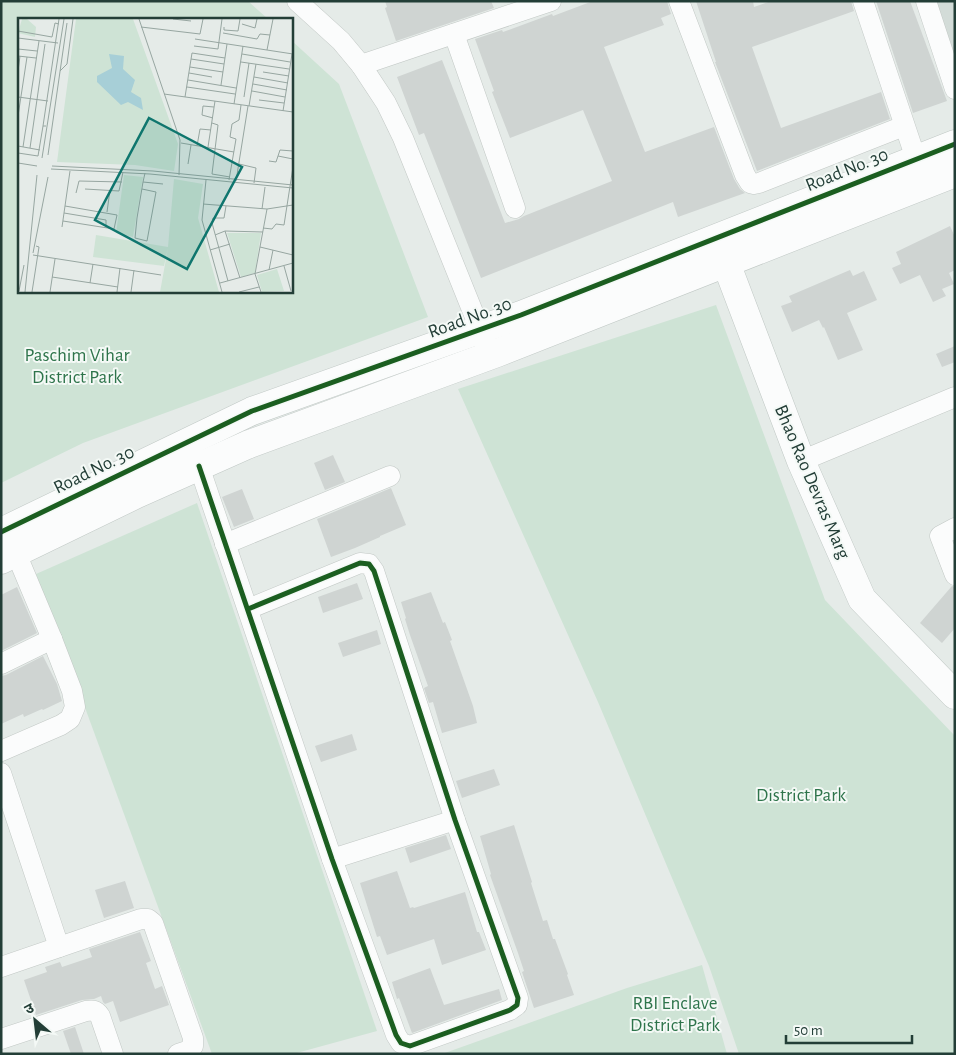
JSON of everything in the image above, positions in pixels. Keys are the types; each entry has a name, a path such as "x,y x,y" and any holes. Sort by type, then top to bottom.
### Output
{"street":[{"path":"297,1 341,41 361,65 386,103 403,138 490,355"},
{"path":"361,65 454,34 499,10 551,1"},
{"path":"679,1 745,175 750,183 754,184 904,126"},
{"path":"862,1 916,159"},
{"path":"926,1 955,89"},
{"path":"454,34 515,208"},
{"name":"Road No. 30","path":"6,548 137,494 247,445 490,355 721,251 916,159 955,144"},
{"name":"Road No. 30","path":"6,548 252,411 530,312 955,173"},
{"name":"Bhao Rao Devras Marg","path":"721,251 801,461 862,598 955,696"},
{"path":"801,461 955,397"},
{"path":"199,466 332,859 396,1035 401,1043 410,1046 510,1010 517,1005 518,998 455,820 374,570 369,564 360,563 248,609"},
{"path":"225,544 390,476"},
{"path":"955,528 940,536 955,575"},
{"path":"1,751 61,725 70,718 76,707 72,691 52,639 6,548"},
{"path":"1,664 52,639"},
{"path":"1,773 59,947"},
{"path":"332,859 455,820"},
{"path":"1,967 141,919 148,919 153,924 193,1038 193,1046 187,1051 178,1054"},
{"path":"1,1039 93,1010 100,1016 113,1054"}],"shaded area":[{"path":"926,1 955,1 955,84"}],"green space":[{"name":"Paschim Vihar District Park","path":"1,1 248,1 267,18 18,18 18,292 292,292 292,41 339,84 428,317 83,443 1,483"},
{"name":"District Park","path":"716,305 825,600 955,736 955,1054 739,1054 709,966 598,702 458,389"},
{"path":"197,503 377,1031 293,1054 212,1054 36,574"},
{"name":"RBI Enclave District Park","path":"702,965 727,1054 442,1054 627,988"}],"building":[{"path":"385,1 491,1 494,8 396,41 385,8 387,7"},
{"path":"593,1 667,1 671,14 661,18 664,25 604,47 645,152 714,127 734,179 745,193 678,217 673,202 481,278 424,133 419,135 397,77 442,60 505,223 519,219 612,181 583,110 510,138 492,92 494,91 475,39 502,30 503,32 552,14 553,16"},
{"path":"696,1 753,1 754,7 771,1 851,1 854,11 752,47 781,128 881,92 890,119 757,171 715,62"},
{"path":"876,1 910,1 947,101 913,113"},
{"path":"950,226 955,237 955,270 949,273 954,284 942,289 946,296 933,302 920,275 900,284 892,268 901,264 896,252"},
{"path":"850,270 853,276 864,271 877,300 847,313 863,350 838,360 824,327 819,320 792,332 781,306 792,302 789,296"},
{"path":"955,346 955,362 942,367 936,354"},
{"path":"333,455 345,482 325,490 314,463"},
{"path":"391,488 406,525 331,557 317,519"},
{"path":"242,489 254,519 234,527 222,497"},
{"path":"357,583 363,599 323,613 318,597"},
{"path":"952,586 955,587 955,628 942,643 920,623"},
{"path":"17,587 37,633 1,651 1,595"},
{"path":"431,592 452,640 450,641 473,706 477,723 442,733 433,702 429,703 424,688 428,686 410,635 401,602"},
{"path":"377,630 381,644 343,657 338,643"},
{"path":"43,656 57,684 62,701 43,710 24,717 23,714 1,724 1,676"},
{"path":"352,734 357,750 321,762 315,746"},
{"path":"494,769 500,785 462,798 456,781"},
{"path":"514,825 543,921 547,920 553,939 555,939 574,995 534,1008 522,972 524,971 490,875 480,836"},
{"path":"446,835 451,849 410,863 405,848"},
{"path":"397,871 410,908 465,892 477,932 479,932 486,950 442,965 434,939 387,955 380,936 377,937 360,883"},
{"path":"125,881 134,908 104,918 95,890"},
{"path":"140,932 151,961 146,963 155,989 162,986 169,1005 120,1022 113,1001 105,1004 101,996 36,1015 24,980 47,972 45,967 60,962 62,967 92,957 89,949"},
{"path":"430,968 444,1005 499,989 502,1000 412,1033 399,998 397,999 392,982"},
{"path":"75,1027 84,1054 71,1054 63,1031"}],"cycle path":[{"path":"1,532 252,411 521,315 955,144"},
{"path":"199,466 332,859 396,1035 401,1043 410,1046 510,1010 517,1005 518,998 455,820 374,571 369,564 360,563 248,609"}]}
